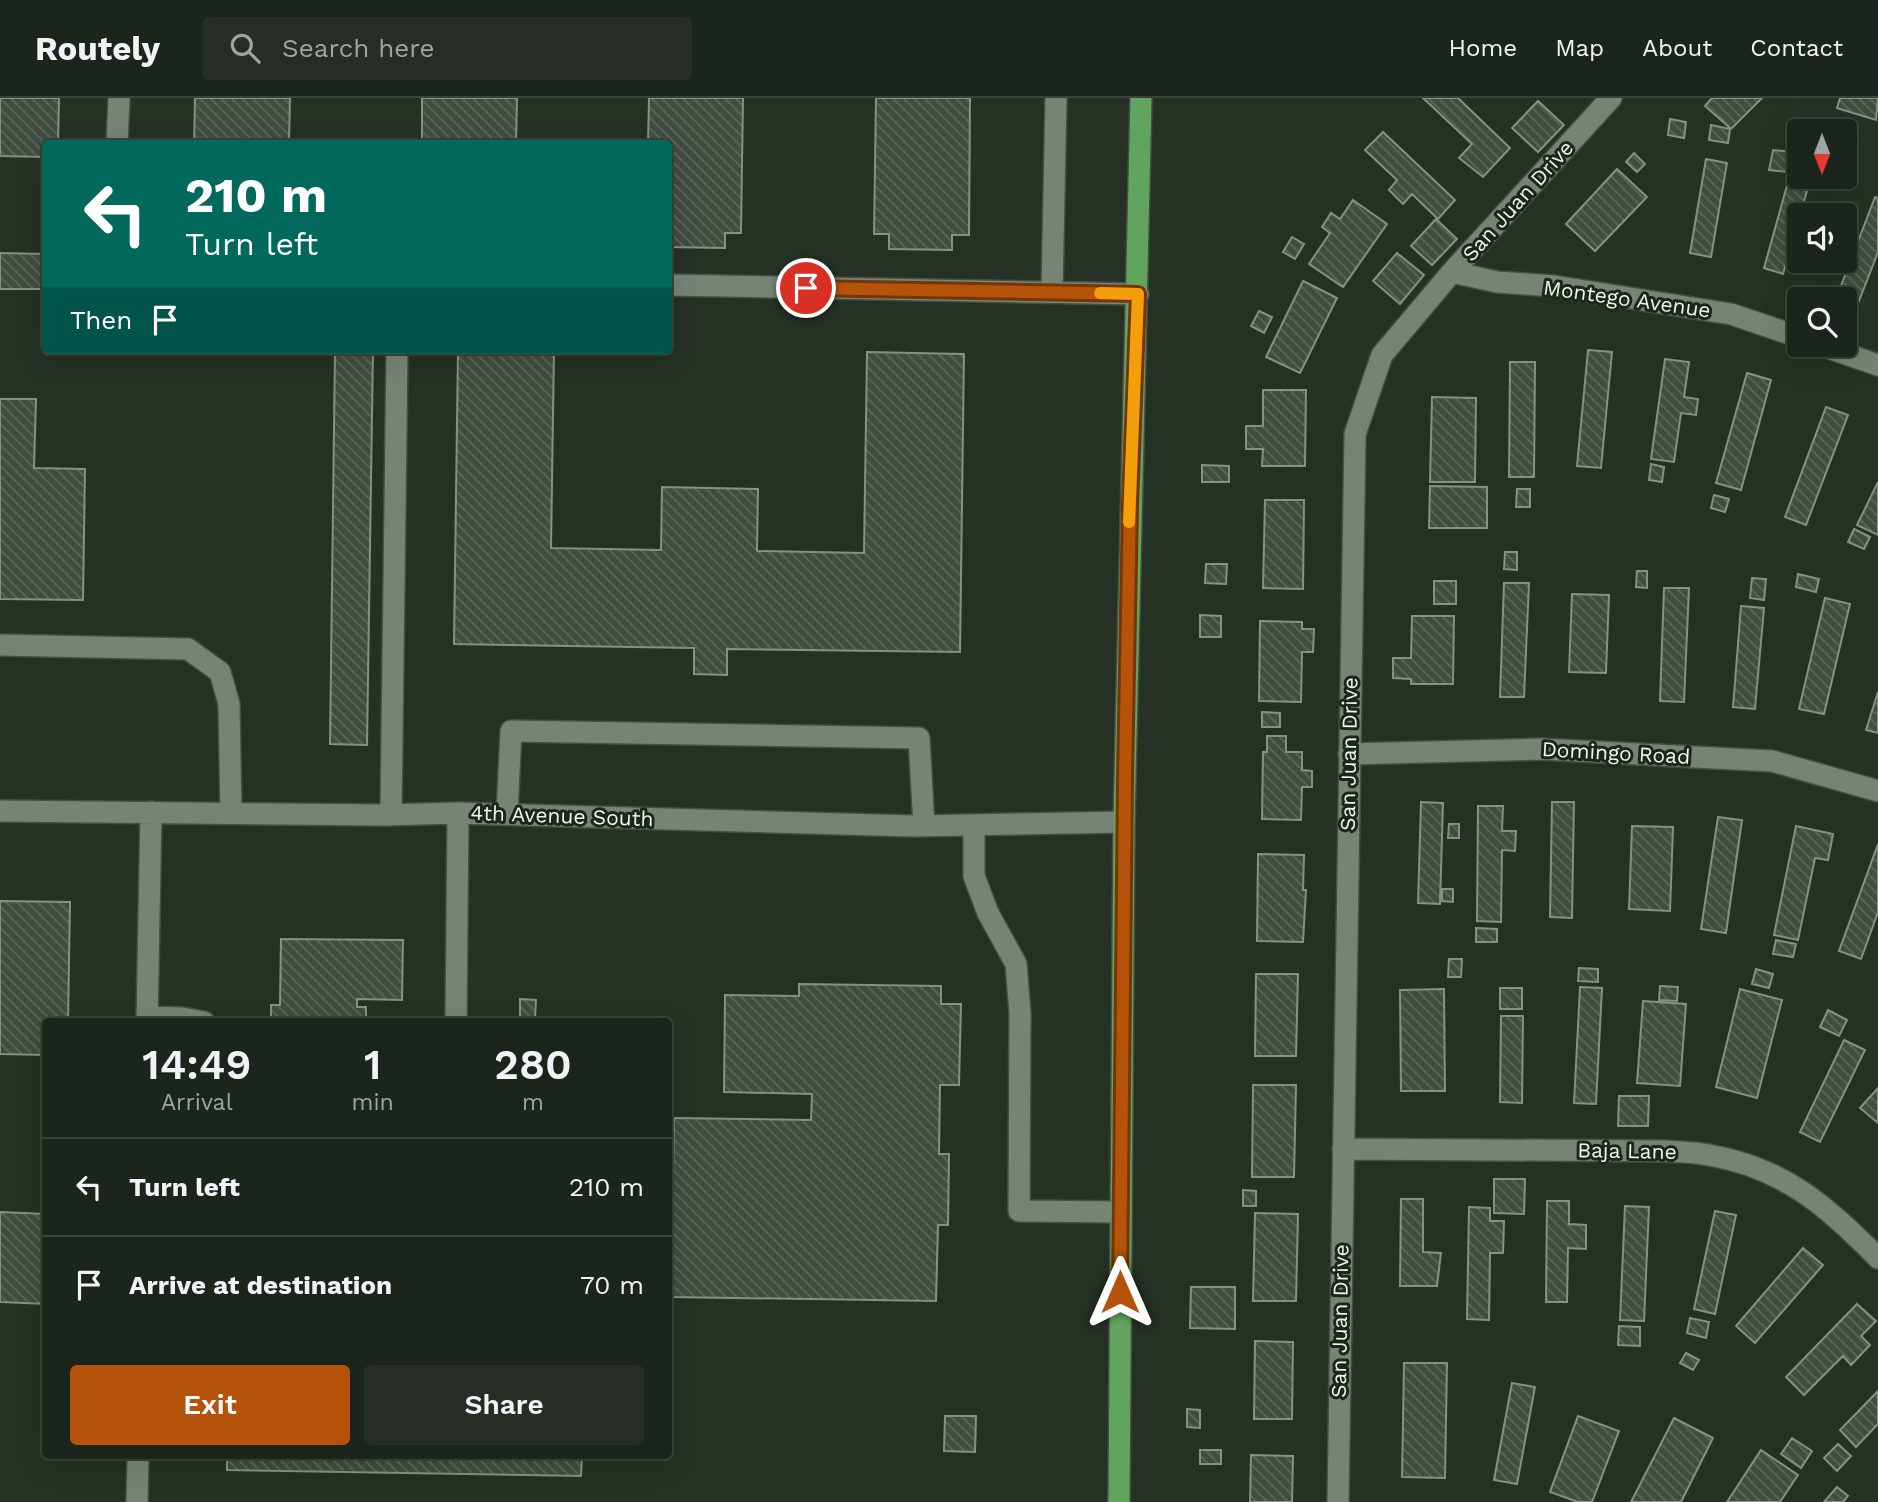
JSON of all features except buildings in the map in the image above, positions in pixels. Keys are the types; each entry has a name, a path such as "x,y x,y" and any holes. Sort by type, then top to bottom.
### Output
{"main road":[{"path":"1119,1502 1124,822 1141,98"}],"street":[{"path":"117,140 119,98"},
{"path":"1052,292 1056,98"},
{"name":"San Juan Drive","path":"1338,1502 1355,434 1382,355 1452,272 1611,98"},
{"name":"Montego Avenue","path":"1452,272 1497,282 1554,286 1731,314 1787,333"},
{"path":"672,285 1138,294"},
{"path":"391,815 397,354"},
{"path":"1855,357 1878,365"},
{"path":"0,645 188,649 220,672 229,704 231,813"},
{"path":"507,814 511,731 919,738 923,826"},
{"name":"Domingo Road","path":"1349,754 1541,749 1772,761 1878,792"},
{"name":"4th Avenue South","path":"0,811 391,815 458,813 923,826 1124,822"},
{"path":"147,1018 152,812"},
{"path":"456,1018 458,813"},
{"path":"974,825 974,876 988,913 1016,964 1020,1013 1019,1211 1121,1212"},
{"name":"Baja Lane","path":"1343,1149 1666,1151 1709,1154 1757,1167 1787,1180 1821,1203 1878,1258"},
{"path":"137,1502 138,1459"}],"slow traffic":[{"path":"1100,293 1138,294 1129,522"}],"route":[{"path":"806,288 1138,294 1130,504 1125,779 1120,1292"}]}
